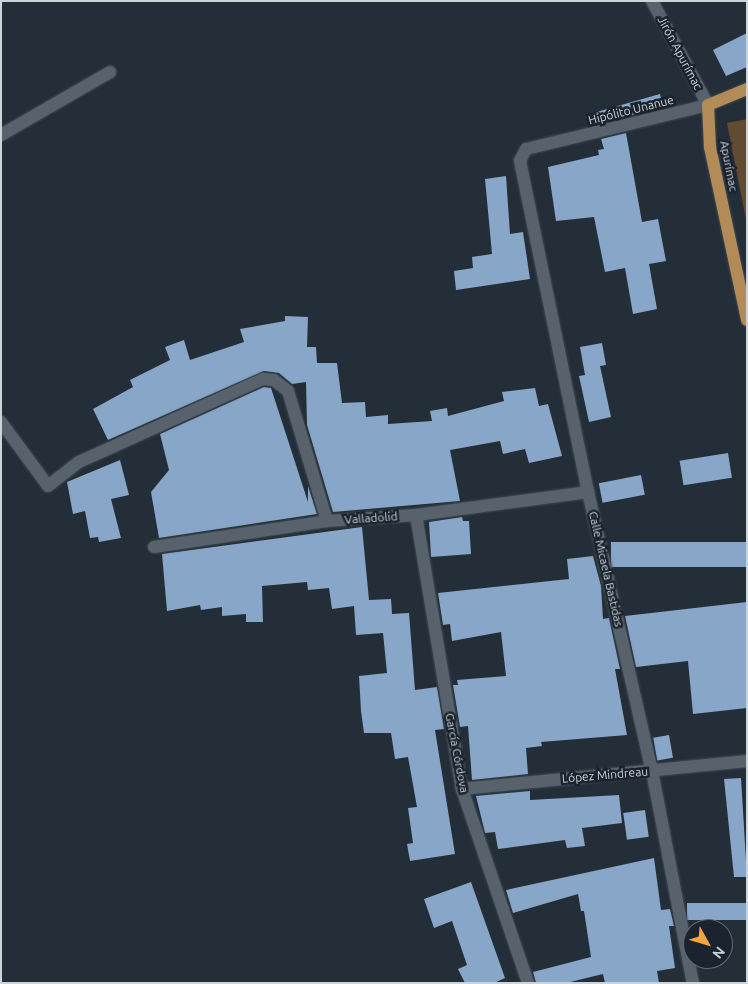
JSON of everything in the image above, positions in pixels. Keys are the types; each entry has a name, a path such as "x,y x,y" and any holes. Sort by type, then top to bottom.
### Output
{"main road":[{"name":"Hipólito Unanue","path":"708,105 747,89"},
{"name":"Apurímac","path":"708,105 710,147 747,320"}],"street":[{"name":"Jirón Apurímac","path":"652,1 708,105"},
{"path":"1,135 110,72"},
{"name":"Hipólito Unanue","path":"522,154 526,149 708,105"},
{"name":"Calle Micaela Bastidas","path":"522,154 588,492 652,771 693,983"},
{"path":"1,422 48,486 79,462 263,379 274,380 288,391 327,521"},
{"name":"Valladolid","path":"154,547 327,521 416,515 588,492"},
{"name":"García Córdova","path":"416,515 462,789 528,983"},
{"name":"López Mindreau","path":"462,789 747,761"}],"shaded area":[{"path":"747,119 747,225 727,123"}],"building":[{"path":"747,33 747,67 726,76 713,50"},
{"path":"660,94 663,107 596,124 593,113"},
{"path":"626,133 642,222 658,219 666,261 649,264 657,309 633,314 625,268 605,272 594,217 556,221 548,167 599,155 598,150 604,149 601,139"},
{"path":"506,176 510,234 523,232 530,279 456,290 454,271 473,268 472,257 492,254 485,179"},
{"path":"285,316 308,317 307,347 316,347 317,363 337,363 342,403 365,402 366,417 388,415 388,424 432,421 430,411 447,408 448,416 504,401 502,392 535,388 539,406 548,404 562,456 529,463 525,449 503,454 500,441 450,450 460,501 333,512 307,425 306,382 292,384 279,373 264,371 108,440 93,409 133,387 130,380 170,360 165,347 184,340 190,360 244,342 240,329 285,321"},
{"path":"602,343 606,365 600,366 611,417 589,422 579,376 585,375 580,347"},
{"path":"264,387 271,388 308,502 308,486 317,514 159,538 151,492 169,470 160,434"},
{"path":"728,453 732,478 684,485 680,461"},
{"path":"120,460 129,495 111,499 121,538 99,542 98,537 90,538 85,511 73,514 67,482"},
{"path":"641,475 645,495 603,503 599,483"},
{"path":"462,517 463,521 469,521 471,554 431,557 429,522"},
{"path":"362,527 369,600 391,599 392,614 409,613 415,690 437,687 444,729 435,730 455,854 410,861 407,844 413,843 408,808 417,807 408,757 395,759 391,733 364,733 361,711 359,676 387,673 383,633 356,635 354,606 332,609 329,588 308,590 307,582 262,586 263,622 246,622 246,614 222,616 222,607 201,610 200,605 167,611 162,554"},
{"path":"611,542 747,542 747,567 611,567"},
{"path":"593,556 601,586 603,619 609,618 620,669 615,669 627,735 541,742 542,746 526,748 528,774 472,780 468,726 460,727 453,685 458,685 457,680 506,676 501,632 452,641 450,624 443,625 438,593 569,579 567,559"},
{"path":"747,602 747,708 693,714 688,661 636,667 625,616"},
{"path":"669,735 673,758 657,760 653,738"},
{"path":"741,778 747,877 734,877 724,779"},
{"path":"530,791 530,800 619,795 622,823 582,828 585,846 567,848 565,840 498,849 495,832 485,833 476,796"},
{"path":"645,810 649,837 627,840 623,813"},
{"path":"654,858 661,910 670,909 674,926 669,926 675,968 657,971 659,983 605,983 603,974 566,983 536,983 533,972 591,957 584,911 581,911 578,894 513,913 506,890"},
{"path":"471,882 505,978 494,983 465,983 458,969 467,965 452,921 434,928 424,899"},
{"path":"687,903 747,903 747,920 687,919"}]}
